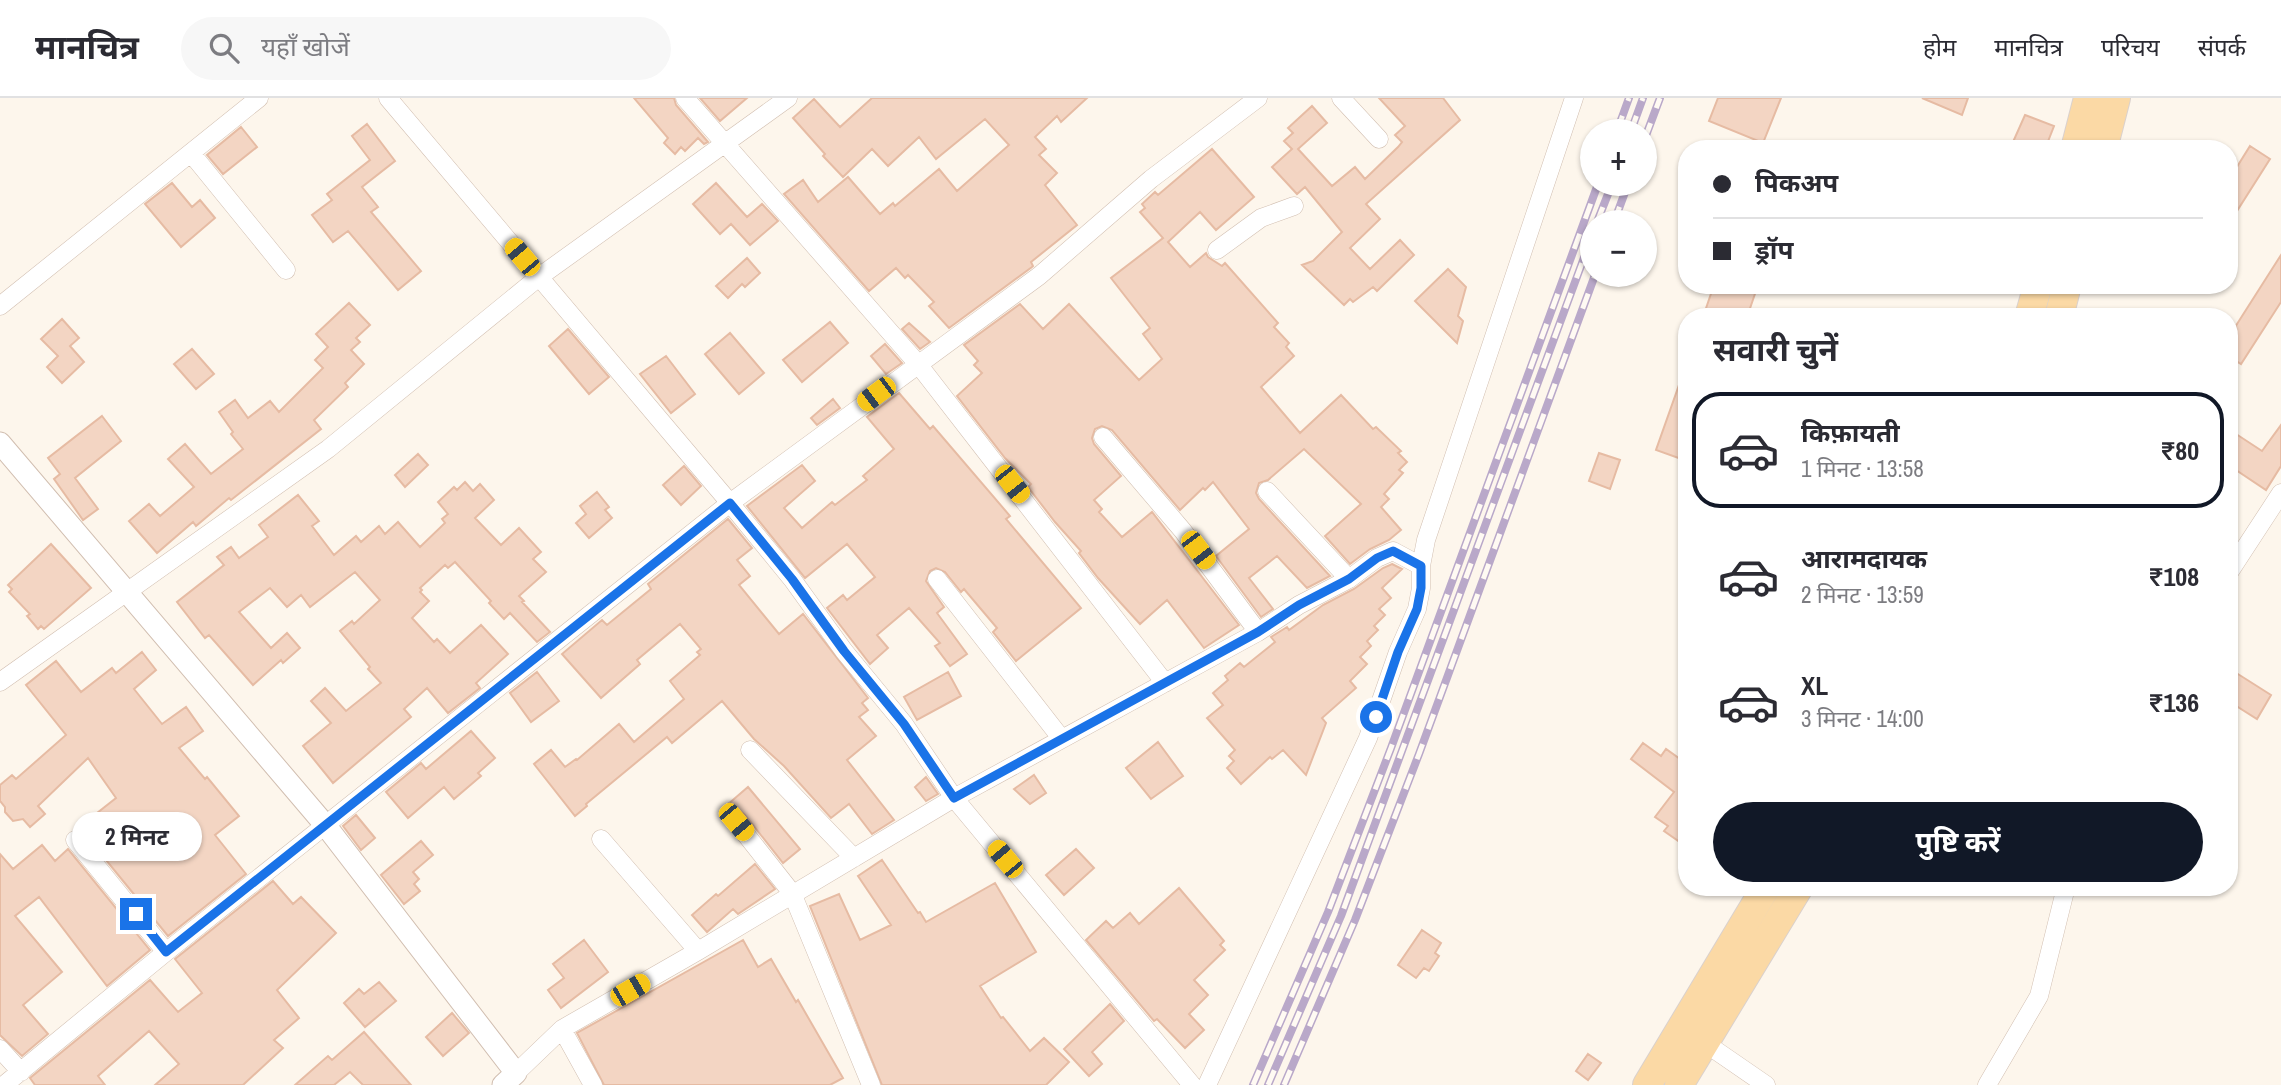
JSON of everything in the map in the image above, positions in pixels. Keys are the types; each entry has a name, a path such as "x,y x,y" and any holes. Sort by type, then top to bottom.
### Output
{"main road":[{"path":"2078,140 2088,98"},
{"path":"2105,140 2116,98"},
{"path":"1647,1085 1761,896"},
{"path":"1679,1085 1794,896"}],"street":[{"path":"0,306 260,98"},
{"path":"388,98 792,579 844,651 904,724 954,798 1192,1085"},
{"path":"685,98 918,363 1165,683"},
{"path":"0,682 328,449 539,277 788,98"},
{"path":"4,1085 166,952 730,503 1040,276 1151,179 1258,98"},
{"path":"1341,98 1379,139"},
{"path":"1207,1085 1368,738 1398,652 1417,609 1426,540 1574,98"},
{"path":"191,153 286,270"},
{"path":"1217,250 1261,218 1294,206"},
{"path":"1102,437 1183,531 1258,632"},
{"path":"0,443 326,826 509,1079 562,1029 954,798 1258,632 1299,605 1349,579 1377,558 1393,551 1421,566"},
{"path":"1267,491 1349,579"},
{"path":"2238,559 2281,493"},
{"path":"937,579 1061,738"},
{"path":"750,750 854,858"},
{"path":"736,822 792,893 871,1085"},
{"path":"601,839 698,951"},
{"path":"75,840 166,952"},
{"path":"1987,1085 2039,996 2064,896"},
{"path":"562,1029 593,1085"},
{"path":"1705,1043 1766,1085"},
{"path":"0,1048 21,1072"}],"building":[{"path":"634,98 674,98 676,105 708,142 704,144 698,138 685,151 681,147 675,154 664,143 668,138"},
{"path":"700,98 747,98 720,121"},
{"path":"872,98 1087,98 1061,122 1057,116 1035,137 1046,149 1039,155 1057,173 1045,185 1077,225 1031,262 1032,267 949,328 929,306 934,302 908,275 905,278 896,268 869,291 784,194 803,180 818,202 848,177 880,214 893,203 895,206 939,169 957,191 1009,145 985,119 936,159 919,137 888,166 872,149 843,177 793,118 814,99 840,127"},
{"path":"1379,98 1443,98 1460,120 1366,204 1380,219 1350,248 1370,269 1400,240 1414,255 1377,291 1373,287 1353,302 1350,299 1344,305 1302,265 1313,261 1342,232 1305,187 1297,194 1272,167 1292,149 1284,141 1293,133 1288,128 1312,106 1327,123 1298,149 1332,186 1355,167 1365,179 1402,142 1395,135 1405,126"},
{"path":"1718,98 1781,98 1764,140 1756,140 1709,121"},
{"path":"1922,98 1968,98 1962,115"},
{"path":"2025,115 2054,126 2049,140 2014,140"},
{"path":"367,124 395,161 362,187 378,207 371,212 421,271 398,290 348,231 333,242 312,215 332,200 327,194 370,160 352,136"},
{"path":"241,127 257,147 223,174 207,155"},
{"path":"2250,146 2270,159 2238,209 2238,165"},
{"path":"1212,149 1254,197 1216,230 1200,212 1168,242 1190,267 1206,253 1222,266 1225,263 1278,323 1274,327 1289,343 1286,347 1294,356 1261,387 1300,433 1341,395 1373,429 1376,427 1401,451 1398,453 1407,462 1399,470 1403,473 1384,494 1389,499 1381,507 1401,530 1350,564 1325,536 1361,504 1304,449 1268,480 1259,483 1256,493 1259,499 1330,576 1307,588 1277,556 1249,578 1273,609 1261,617 1216,556 1249,529 1213,482 1180,510 1112,430 1102,426 1095,429 1092,438 1094,444 1121,476 1094,500 1102,509 1099,512 1122,537 1152,512 1239,625 1204,648 1167,600 1140,624 1098,578 1079,553 1081,551 1028,487 1031,484 1005,458 957,396 982,373 974,365 978,361 964,345 1020,304 1043,329 1069,304 1139,380 1162,359 1143,334 1150,328 1111,278 1163,238 1140,212 1145,208 1142,204 1155,192 1158,195"},
{"path":"172,183 192,207 200,200 215,218 181,247 145,204"},
{"path":"716,183 747,217 762,204 778,221 750,245 731,224 720,234 693,204"},
{"path":"2281,255 2281,302 2241,364 2238,362 2238,322"},
{"path":"747,258 760,273 745,287 742,284 728,298 716,286"},
{"path":"1448,269 1466,287 1458,316 1463,321 1457,343 1415,301"},
{"path":"1711,294 1755,294 1750,308 1706,308"},
{"path":"349,303 370,325 356,338 360,342 351,350 364,364 345,383 348,387 314,420 321,429 196,526 193,522 157,553 129,521 149,504 160,516 194,487 168,459 185,444 211,474 243,449 219,412 235,400 248,418 270,401 279,412 323,368 315,360 328,347 316,334"},
{"path":"62,319 79,338 70,346 84,362 62,383 47,367 58,356 41,339"},
{"path":"830,322 848,343 802,382 783,360"},
{"path":"909,323 930,342 920,349 902,329"},
{"path":"568,329 609,377 589,394 549,346"},
{"path":"730,333 764,373 739,394 705,354"},
{"path":"885,344 902,363 886,374 871,356"},
{"path":"192,349 214,374 196,389 174,364"},
{"path":"666,356 695,394 671,413 640,374"},
{"path":"1678,388 1678,458 1656,450"},
{"path":"899,393 930,429 933,426 1010,516 1006,519 1081,608 1016,661 993,632 997,628 964,589 961,592 945,572 936,568 930,571 926,581 944,607 937,613 967,654 950,666 935,646 940,643 909,608 877,635 888,648 870,664 827,608 843,595 847,600 875,577 847,544 805,578 747,506 802,465 815,481 784,508 802,528 832,502 835,505 867,480 863,476 894,449 867,417"},
{"path":"833,399 840,408 817,425 811,418"},
{"path":"102,416 121,441 75,478 98,509 83,520 54,479 60,474 48,458"},
{"path":"2281,425 2281,466 2266,490 2238,471 2238,435 2262,451"},
{"path":"1599,453 1620,460 1610,489 1589,481"},
{"path":"418,454 428,465 405,487 395,475"},
{"path":"684,466 701,486 681,505 663,485"},
{"path":"465,482 473,491 480,484 494,500 475,518 501,545 519,528 541,552 533,559 546,572 519,596 550,632 537,642 510,613 504,619 455,562 448,568 445,565 420,588 420,592 429,601 412,618 434,642 437,639 450,653 481,625 508,654 476,683 480,688 448,713 427,688 404,709 411,717 333,783 303,746 331,723 311,701 325,688 346,711 381,683 340,631 352,621 354,624 380,600 355,572 310,607 301,595 287,607 270,588 239,612 271,648 287,633 300,648 283,663 281,660 253,685 209,635 205,638 177,602 224,565 217,557 231,547 239,558 268,537 259,525 298,495 319,521 312,526 334,555 356,536 361,542 379,526 385,534 398,522 420,547 445,523 442,519 448,514 438,502 454,487 457,490"},
{"path":"597,492 609,507 605,510 612,518 589,538 576,523 586,514 580,506"},
{"path":"728,519 752,548 737,560 750,576 739,585 779,634 803,614 868,698 862,703 868,710 859,717 876,736 847,760 894,820 872,834 849,804 831,818 784,766 754,739 722,701 672,743 667,737 575,816 534,764 551,750 565,767 619,724 634,742 684,699 670,681 700,655 697,652 701,649 680,624 637,660 640,664 601,698 562,654 602,620 607,625 651,589 648,584"},
{"path":"51,544 91,588 44,629 41,626 38,629 27,616 30,614 9,592 12,589 8,585"},
{"path":"1392,564 1402,569 1382,588 1391,598 1379,609 1385,615 1374,626 1378,630 1367,641 1371,646 1360,657 1367,664 1350,681 1356,688 1322,718 1326,723 1306,775 1283,750 1272,759 1270,757 1241,784 1227,768 1234,761 1229,756 1235,750 1207,718 1223,705 1213,693 1228,680 1225,676 1240,663 1244,667 1275,642 1271,637 1287,627 1289,630 1323,605"},
{"path":"142,652 156,670 134,689 162,724 186,707 203,731 179,748 239,816 215,835 246,874 168,936 78,828 116,798 88,758 38,806 45,814 30,827 23,819 13,821 0,801 0,785 12,775 16,779 66,735 26,685 56,661 81,692 112,668 116,673"},
{"path":"537,672 559,701 531,722 510,693"},
{"path":"948,672 961,696 917,720 904,697"},
{"path":"2238,674 2271,695 2257,719 2238,707"},
{"path":"471,731 495,758 478,773 481,776 454,799 444,787 408,818 386,792 421,763 426,769"},
{"path":"1158,742 1183,776 1151,799 1126,768"},
{"path":"1643,743 1661,756 1666,749 1678,758 1678,841 1664,831 1668,826 1655,817 1674,792 1631,759"},
{"path":"1034,775 1046,793 1030,804 1014,789"},
{"path":"926,777 938,794 926,801 915,787"},
{"path":"748,787 800,849 783,863 745,815 740,811 733,811 727,805"},
{"path":"356,815 375,838 361,850 343,826"},
{"path":"421,841 433,855 413,872 419,879 414,884 420,891 404,904 381,875"},
{"path":"42,845 55,861 68,849 150,950 107,986 39,897 15,916 62,972 23,1005 48,1034 22,1056 0,1035 0,854 13,869"},
{"path":"1076,849 1094,868 1064,895 1046,875"},
{"path":"882,860 926,922 995,883 1036,952 980,986 1001,1018 1003,1017 1030,1051 1044,1038 1069,1062 1046,1085 882,1085 810,906 839,894 860,940 891,925 858,876"},
{"path":"755,864 775,889 738,914 733,909 707,932 692,915"},
{"path":"273,881 293,904 301,897 336,933 277,990 299,1018 274,1040 283,1048 243,1085 155,1085 179,1064 149,1031 98,1076 105,1085 35,1085 30,1078 150,980 178,1012 202,993 175,959"},
{"path":"1179,888 1224,941 1220,945 1225,950 1194,980 1208,995 1189,1014 1204,1030 1185,1048 1157,1019 1154,1021 1086,940 1106,921 1113,928 1130,913 1139,924"},
{"path":"1422,930 1441,943 1435,953 1439,956 1429,971 1424,968 1416,978 1398,965"},
{"path":"584,940 608,972 561,1008 548,990 564,978 553,964"},
{"path":"743,940 758,967 771,959 843,1078 830,1085 604,1085 577,1033"},
{"path":"379,982 396,1001 365,1027 344,1003 359,989 364,994"},
{"path":"1110,1004 1124,1021 1092,1052 1102,1064 1089,1076 1064,1049"},
{"path":"452,1013 469,1033 443,1056 426,1037"},
{"path":"364,1032 411,1085 363,1085 350,1072 334,1085 295,1085 328,1056 332,1060"},
{"path":"1588,1054 1601,1063 1588,1080 1576,1071"}],"railway":[{"path":"1621,119 1629,98"},
{"path":"1635,119 1643,98"},
{"path":"1652,119 1660,98"},
{"path":"1253,1085 1328,912 1391,748 1594,196"},
{"path":"1602,210 1607,196"},
{"path":"1618,210 1624,196"},
{"path":"1268,1085 1341,916 1580,269"},
{"path":"1284,1085 1355,920 1419,754 1591,287"}],"route":[{"path":"136,914 166,952 730,503 904,724 954,798 1258,632 1299,605 1349,579 1377,558 1393,551 1421,566 1421,588 1417,609 1398,652 1376,717"}]}
